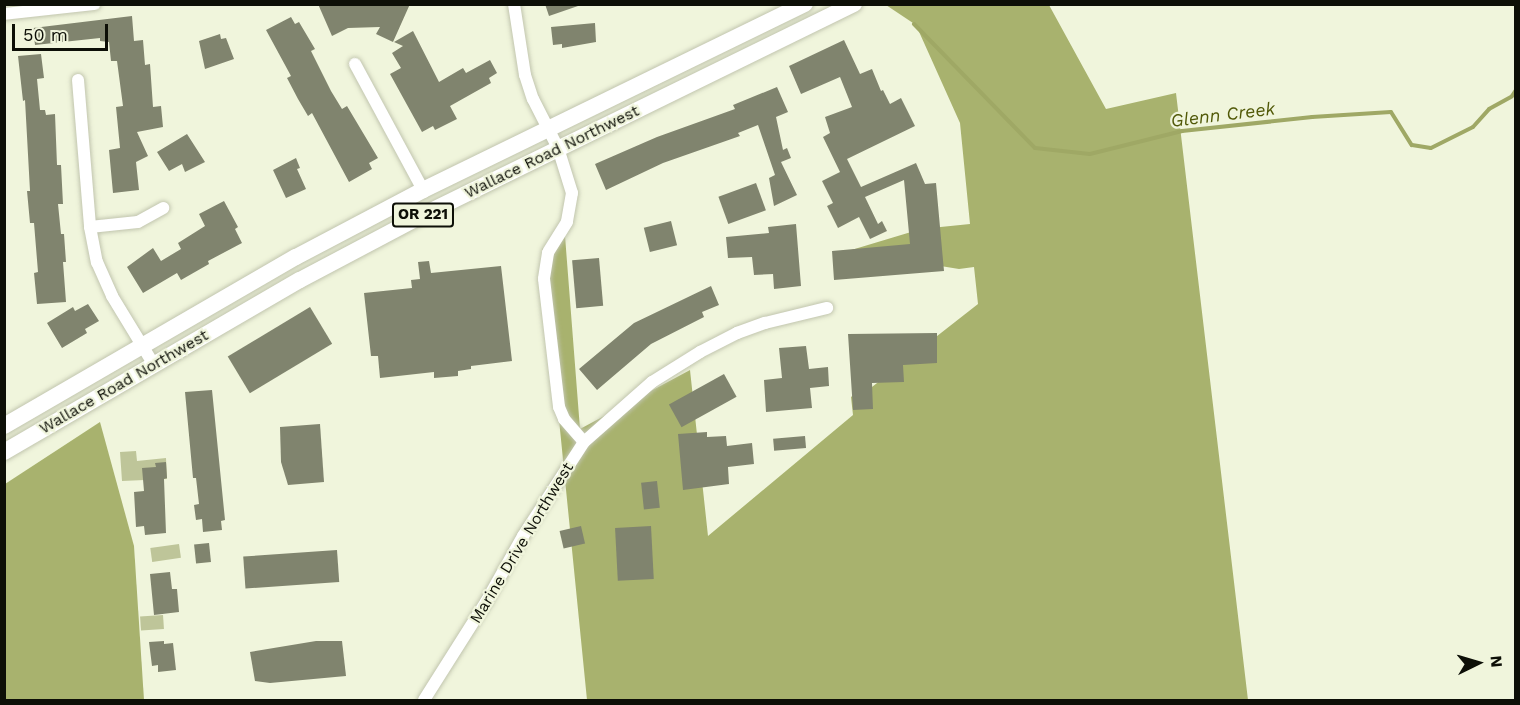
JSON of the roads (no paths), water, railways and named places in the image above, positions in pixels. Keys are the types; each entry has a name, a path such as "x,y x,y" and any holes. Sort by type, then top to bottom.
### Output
{"main road":[{"name":"Wallace Road Northwest","path":"4,426 142,345 423,189 806,4"},
{"name":"Wallace Road Northwest","path":"4,452 300,280 558,148 731,67 854,4"}],"street":[{"path":"4,14 94,4"},
{"path":"514,4 525,75 558,148 572,192 567,222 548,253 544,266 550,345 559,407 572,430 584,442"},
{"path":"355,64 423,189"},
{"path":"78,80 90,227 97,262 112,296 154,365"},
{"path":"90,227 138,222 163,208"},
{"name":"Marine Drive Northwest","path":"424,700 486,602 523,536 584,442 652,382 699,352 737,333 765,323 827,308"}],"waterway":[{"name":"Glenn Creek","path":"470,4 490,4"},
{"name":"Glenn Creek","path":"914,24 1035,148 1090,154 1182,131 1312,117 1391,112 1412,145 1431,148 1473,127 1489,109 1512,96 1516,90"}]}
